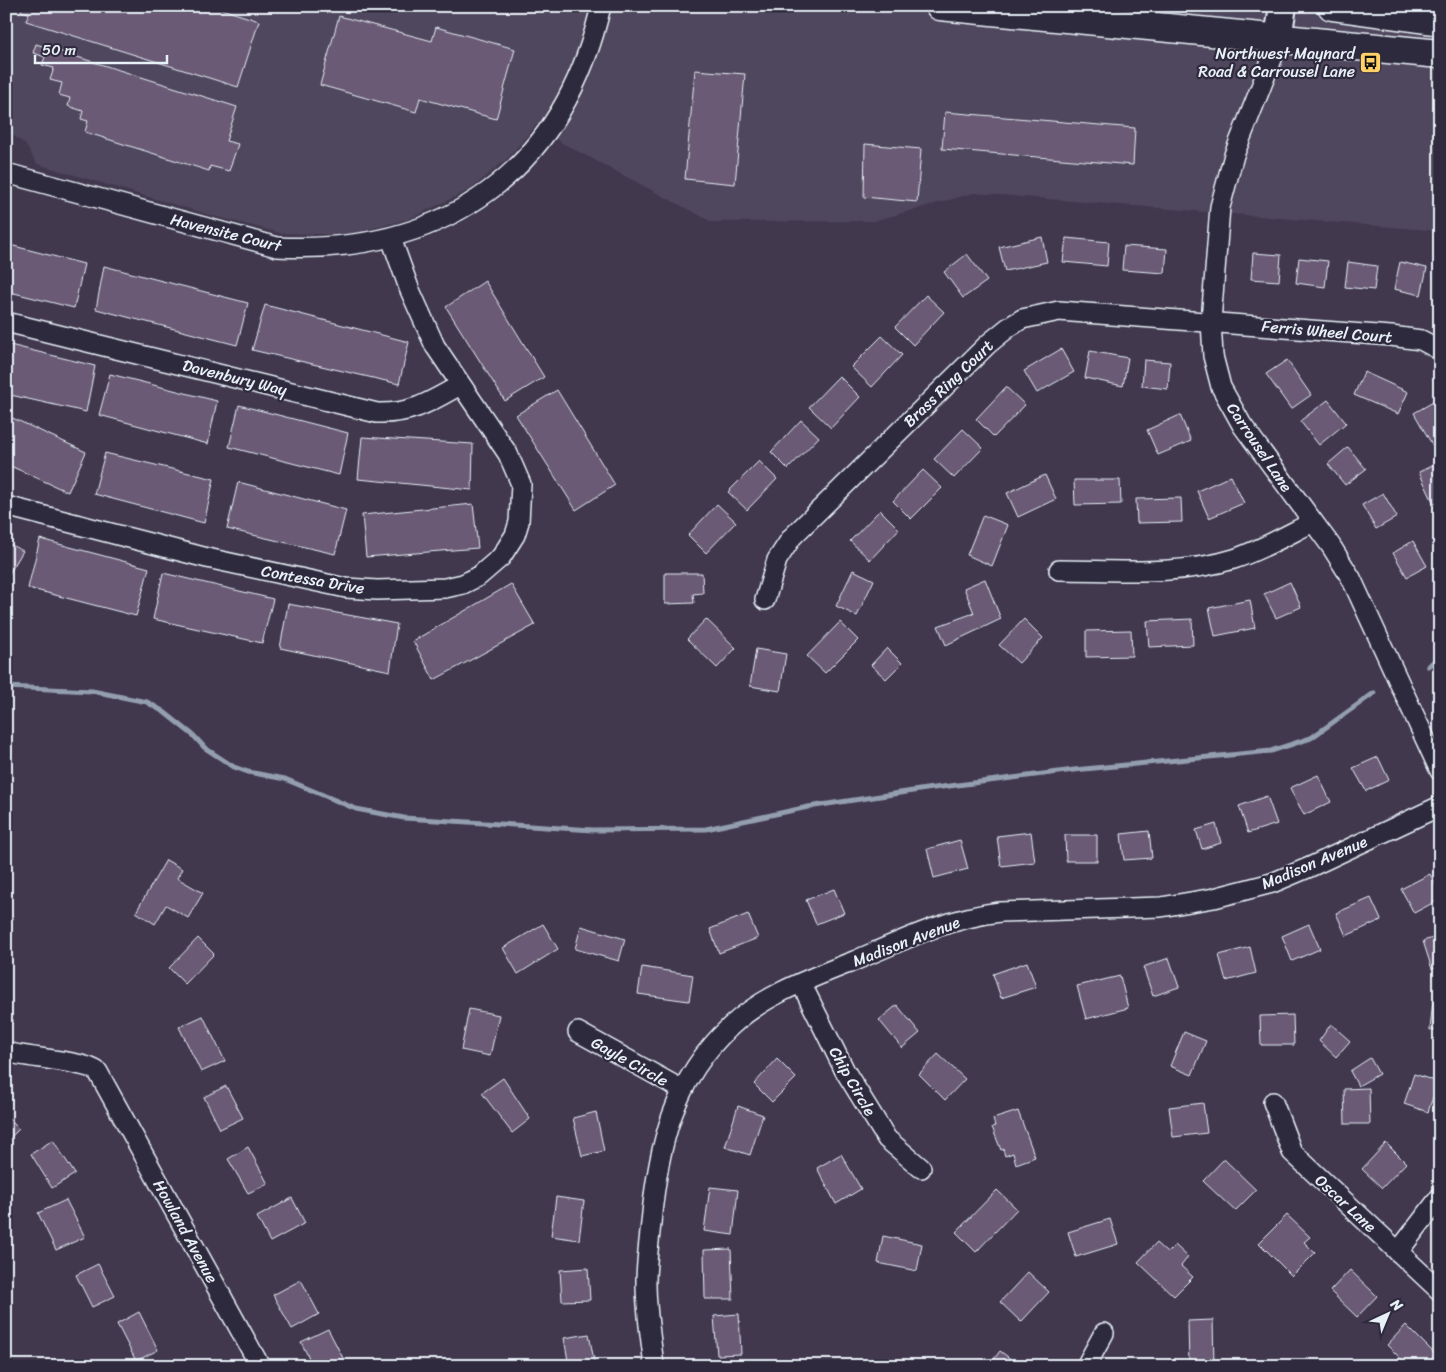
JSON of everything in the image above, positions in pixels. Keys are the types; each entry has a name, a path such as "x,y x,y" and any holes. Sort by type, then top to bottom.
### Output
{"main road":[{"path":"940,6 1440,54"},
{"path":"1332,6 1440,21"}],"street":[{"name":"Havensite Court","path":"6,173 277,248 314,249 391,238 434,223 478,200 495,187 532,151 556,119 579,78 593,41 601,6"},
{"path":"1278,38 1283,6"},
{"name":"Carrousel Lane","path":"1278,38 1272,59 1234,155 1220,207 1211,321 1213,356 1221,387 1242,425 1313,522 1351,578 1440,771"},
{"name":"Contessa Drive","path":"6,506 208,558 346,588 423,590 463,584 479,576 501,557 516,533 522,503 520,484 508,454 460,386 436,346 421,317 391,238"},
{"name":"Brass Ring Court","path":"765,600 777,560 792,537 988,344 1009,327 1022,319 1059,311 1211,321"},
{"name":"Ferris Wheel Court","path":"1211,321 1391,336 1421,340 1440,350"},
{"name":"Davenbury Way","path":"6,322 377,412 407,412 460,386"},
{"path":"1059,570 1161,570 1205,566 1234,559 1313,522"},
{"name":"Madison Avenue","path":"654,1366 646,1283 652,1210 664,1136 681,1089 704,1055 732,1024 764,1001 801,983 912,936 952,921 977,915 1000,912 1161,907 1243,891 1310,867 1440,806"},
{"name":"Chip Circle","path":"801,983 845,1070 887,1139 922,1168"},
{"name":"Gayle Circle","path":"578,1032 681,1089"},
{"name":"Howland Avenue","path":"6,1052 94,1068 112,1096 260,1366"},
{"name":"Oscar Lane","path":"1273,1102 1292,1152 1440,1291"},
{"path":"1398,1252 1440,1197"},
{"path":"1086,1366 1104,1333"}],"shaded area":[{"path":"6,6 1440,6 1440,231 974,193 874,221 712,222 562,143 537,124 509,157 471,189 409,219 346,235 281,233 213,216 37,164 25,144 6,130"}],"building":[{"path":"22,6 212,6 259,21 238,87 26,21 29,13 21,11"},
{"path":"339,16 432,41 436,27 515,49 496,119 420,98 416,112 320,85"},
{"path":"36,44 237,107 226,141 238,144 229,171 210,166 209,171 85,132 88,121 81,119 83,111 68,106 70,98 59,95 62,83 50,80 54,68 42,65 45,57 33,53"},
{"path":"6,48 11,67 6,68"},
{"path":"695,70 745,74 735,184 685,179"},
{"path":"945,112 1135,128 1133,165 942,149"},
{"path":"865,144 921,149 917,202 864,197"},
{"path":"1042,237 1047,262 1005,271 999,247"},
{"path":"1066,238 1109,242 1107,266 1063,262"},
{"path":"6,244 84,264 74,308 6,291"},
{"path":"1124,246 1167,249 1165,273 1122,270"},
{"path":"1253,253 1281,255 1279,281 1251,279"},
{"path":"967,254 987,281 963,298 944,272"},
{"path":"1299,258 1328,261 1325,287 1296,283"},
{"path":"1348,262 1377,266 1374,290 1345,287"},
{"path":"1400,262 1427,268 1421,295 1394,289"},
{"path":"104,266 248,303 237,345 96,309"},
{"path":"485,281 544,377 505,401 446,307"},
{"path":"926,295 944,312 913,345 895,327"},
{"path":"265,305 409,342 399,384 252,350"},
{"path":"882,336 902,355 872,387 851,367"},
{"path":"6,344 95,366 86,412 6,394"},
{"path":"1061,349 1074,372 1037,393 1024,371"},
{"path":"1090,351 1128,358 1123,386 1085,378"},
{"path":"1144,360 1170,362 1168,389 1142,386"},
{"path":"1287,360 1311,395 1291,409 1266,374"},
{"path":"1364,372 1408,392 1398,414 1354,395"},
{"path":"110,374 217,401 208,444 99,415"},
{"path":"839,376 860,397 831,428 809,407"},
{"path":"1006,387 1025,405 994,437 976,419"},
{"path":"557,390 615,485 576,510 516,415"},
{"path":"1328,400 1346,423 1319,445 1300,421"},
{"path":"1435,401 1440,409 1440,442 1433,446 1414,413"},
{"path":"239,405 348,433 339,475 229,447"},
{"path":"6,415 86,452 68,492 6,464"},
{"path":"1180,415 1191,441 1158,455 1147,430"},
{"path":"801,420 819,437 788,469 771,452"},
{"path":"963,429 983,448 954,478 934,459"},
{"path":"362,437 473,444 472,490 358,479"},
{"path":"1348,447 1366,469 1345,485 1328,464"},
{"path":"105,453 214,479 204,523 94,494"},
{"path":"759,461 777,479 747,510 728,492"},
{"path":"1439,462 1440,502 1434,504 1419,472"},
{"path":"923,470 942,488 911,519 893,501"},
{"path":"1045,475 1056,499 1018,517 1007,493"},
{"path":"1231,476 1244,503 1209,518 1197,491"},
{"path":"1074,480 1120,480 1121,504 1075,505"},
{"path":"238,482 346,510 335,554 227,529"},
{"path":"1383,493 1397,517 1376,529 1362,505"},
{"path":"1181,498 1182,522 1137,523 1136,499"},
{"path":"473,504 478,548 366,557 362,515"},
{"path":"717,504 736,522 706,553 688,535"},
{"path":"880,510 899,529 870,560 850,541"},
{"path":"983,515 1008,525 992,566 967,555"},
{"path":"40,539 149,568 136,616 28,588"},
{"path":"1413,541 1427,566 1407,577 1393,553"},
{"path":"6,542 23,551 6,579"},
{"path":"853,570 874,580 857,616 836,606"},
{"path":"163,573 273,599 262,643 153,619"},
{"path":"665,573 702,573 703,593 693,594 694,603 665,604"},
{"path":"985,579 1001,619 946,645 938,626 974,613 964,588"},
{"path":"1290,582 1301,607 1276,618 1264,594"},
{"path":"511,584 535,625 434,680 413,641"},
{"path":"1250,600 1255,628 1215,636 1209,608"},
{"path":"288,604 397,624 390,671 280,648"},
{"path":"706,619 736,648 717,668 687,639"},
{"path":"1024,619 1043,638 1019,663 999,645"},
{"path":"1192,619 1193,645 1149,647 1147,621"},
{"path":"840,622 858,640 825,673 807,656"},
{"path":"1131,630 1132,656 1086,657 1086,631"},
{"path":"887,648 902,663 886,679 871,665"},
{"path":"756,649 786,654 780,691 750,686"},
{"path":"1378,757 1389,780 1366,791 1353,768"},
{"path":"1318,775 1331,802 1304,815 1290,788"},
{"path":"1267,796 1277,824 1248,833 1239,806"},
{"path":"1216,824 1221,843 1202,849 1196,830"},
{"path":"1149,831 1152,858 1124,860 1121,834"},
{"path":"1031,832 1035,862 1001,866 997,836"},
{"path":"1065,835 1097,835 1097,861 1066,861"},
{"path":"960,840 968,869 934,878 927,849"},
{"path":"166,860 182,869 177,878 203,893 188,918 166,905 155,924 136,912"},
{"path":"1430,874 1440,893 1440,899 1414,913 1401,889"},
{"path":"834,889 844,913 816,924 806,900"},
{"path":"1371,898 1381,920 1346,936 1336,913"},
{"path":"748,914 758,938 719,953 710,929"},
{"path":"543,924 558,949 518,974 503,948"},
{"path":"1309,924 1320,949 1292,961 1282,936"},
{"path":"581,926 625,939 619,961 575,949"},
{"path":"1440,936 1440,967 1432,969 1423,941"},
{"path":"198,938 214,954 185,984 169,968"},
{"path":"1250,947 1256,973 1226,981 1219,955"},
{"path":"1169,958 1179,987 1153,996 1143,967"},
{"path":"1027,962 1036,987 1001,998 993,974"},
{"path":"642,967 693,975 689,1001 638,994"},
{"path":"1120,976 1128,1008 1086,1019 1077,986"},
{"path":"1433,1000 1440,1001 1440,1031 1430,1030"},
{"path":"897,1005 920,1033 902,1048 879,1020"},
{"path":"469,1009 499,1015 490,1056 461,1050"},
{"path":"1293,1015 1294,1045 1261,1045 1260,1016"},
{"path":"203,1016 225,1061 201,1072 179,1027"},
{"path":"1331,1024 1350,1041 1336,1057 1319,1041"},
{"path":"1184,1032 1206,1041 1192,1075 1170,1066"},
{"path":"938,1054 965,1079 945,1100 919,1074"},
{"path":"1370,1058 1379,1074 1358,1086 1350,1071"},
{"path":"777,1059 796,1078 772,1102 754,1084"},
{"path":"1414,1074 1438,1082 1428,1112 1404,1104"},
{"path":"503,1078 530,1119 512,1133 482,1093"},
{"path":"226,1086 243,1118 220,1129 204,1097"},
{"path":"1369,1088 1370,1124 1345,1124 1344,1089"},
{"path":"1203,1103 1207,1133 1173,1137 1169,1107"},
{"path":"738,1106 763,1115 750,1155 725,1147"},
{"path":"1018,1111 1035,1157 1016,1164 1013,1153 1005,1156 1003,1149 1001,1150 992,1127 995,1126 993,1119"},
{"path":"596,1112 604,1151 582,1156 573,1118"},
{"path":"6,1116 19,1129 6,1142"},
{"path":"53,1140 75,1174 52,1188 31,1154"},
{"path":"1386,1143 1406,1163 1382,1188 1362,1169"},
{"path":"248,1147 268,1184 248,1193 228,1159"},
{"path":"841,1154 861,1189 836,1204 817,1168"},
{"path":"1224,1159 1256,1190 1235,1211 1203,1181"},
{"path":"710,1187 738,1190 733,1235 704,1231"},
{"path":"997,1190 1017,1209 976,1252 956,1232"},
{"path":"556,1197 584,1201 579,1240 551,1236"},
{"path":"292,1198 305,1223 270,1242 257,1217"},
{"path":"66,1200 85,1237 56,1250 38,1213"},
{"path":"1287,1215 1310,1237 1304,1242 1315,1253 1292,1276 1259,1243"},
{"path":"1110,1219 1118,1244 1076,1257 1068,1232"},
{"path":"883,1236 922,1244 917,1271 878,1263"},
{"path":"1156,1243 1167,1253 1175,1245 1188,1257 1181,1266 1193,1277 1174,1296 1138,1262"},
{"path":"731,1249 733,1299 705,1299 704,1250"},
{"path":"98,1264 115,1296 92,1307 76,1275"},
{"path":"588,1268 590,1300 562,1301 560,1270"},
{"path":"1350,1270 1377,1296 1357,1317 1330,1291"},
{"path":"1028,1272 1049,1292 1021,1322 1000,1302"},
{"path":"301,1280 319,1314 292,1329 273,1295"},
{"path":"139,1312 158,1350 136,1361 117,1324"},
{"path":"739,1314 741,1354 717,1355 714,1316"},
{"path":"1213,1320 1214,1366 1189,1366 1188,1321"},
{"path":"1406,1325 1436,1355 1426,1366 1408,1366 1387,1345"},
{"path":"328,1329 345,1362 337,1366 313,1366 301,1342"},
{"path":"589,1334 595,1366 569,1366 564,1338"},
{"path":"1000,1351 1020,1366 989,1366"},
{"path":"176,1359 180,1366 165,1366"}],"waterway":[{"path":"1428,666 1440,657"},
{"path":"6,687 92,691 147,702 164,712 193,735 205,748 234,767 248,772 285,779 356,809 404,818 593,830 706,829 808,807 926,789 1074,770 1271,751 1311,738 1374,693"}],"place":[{"name":"Northwest Maynard Road & Carrousel Lane","path":"1371,62"}]}
